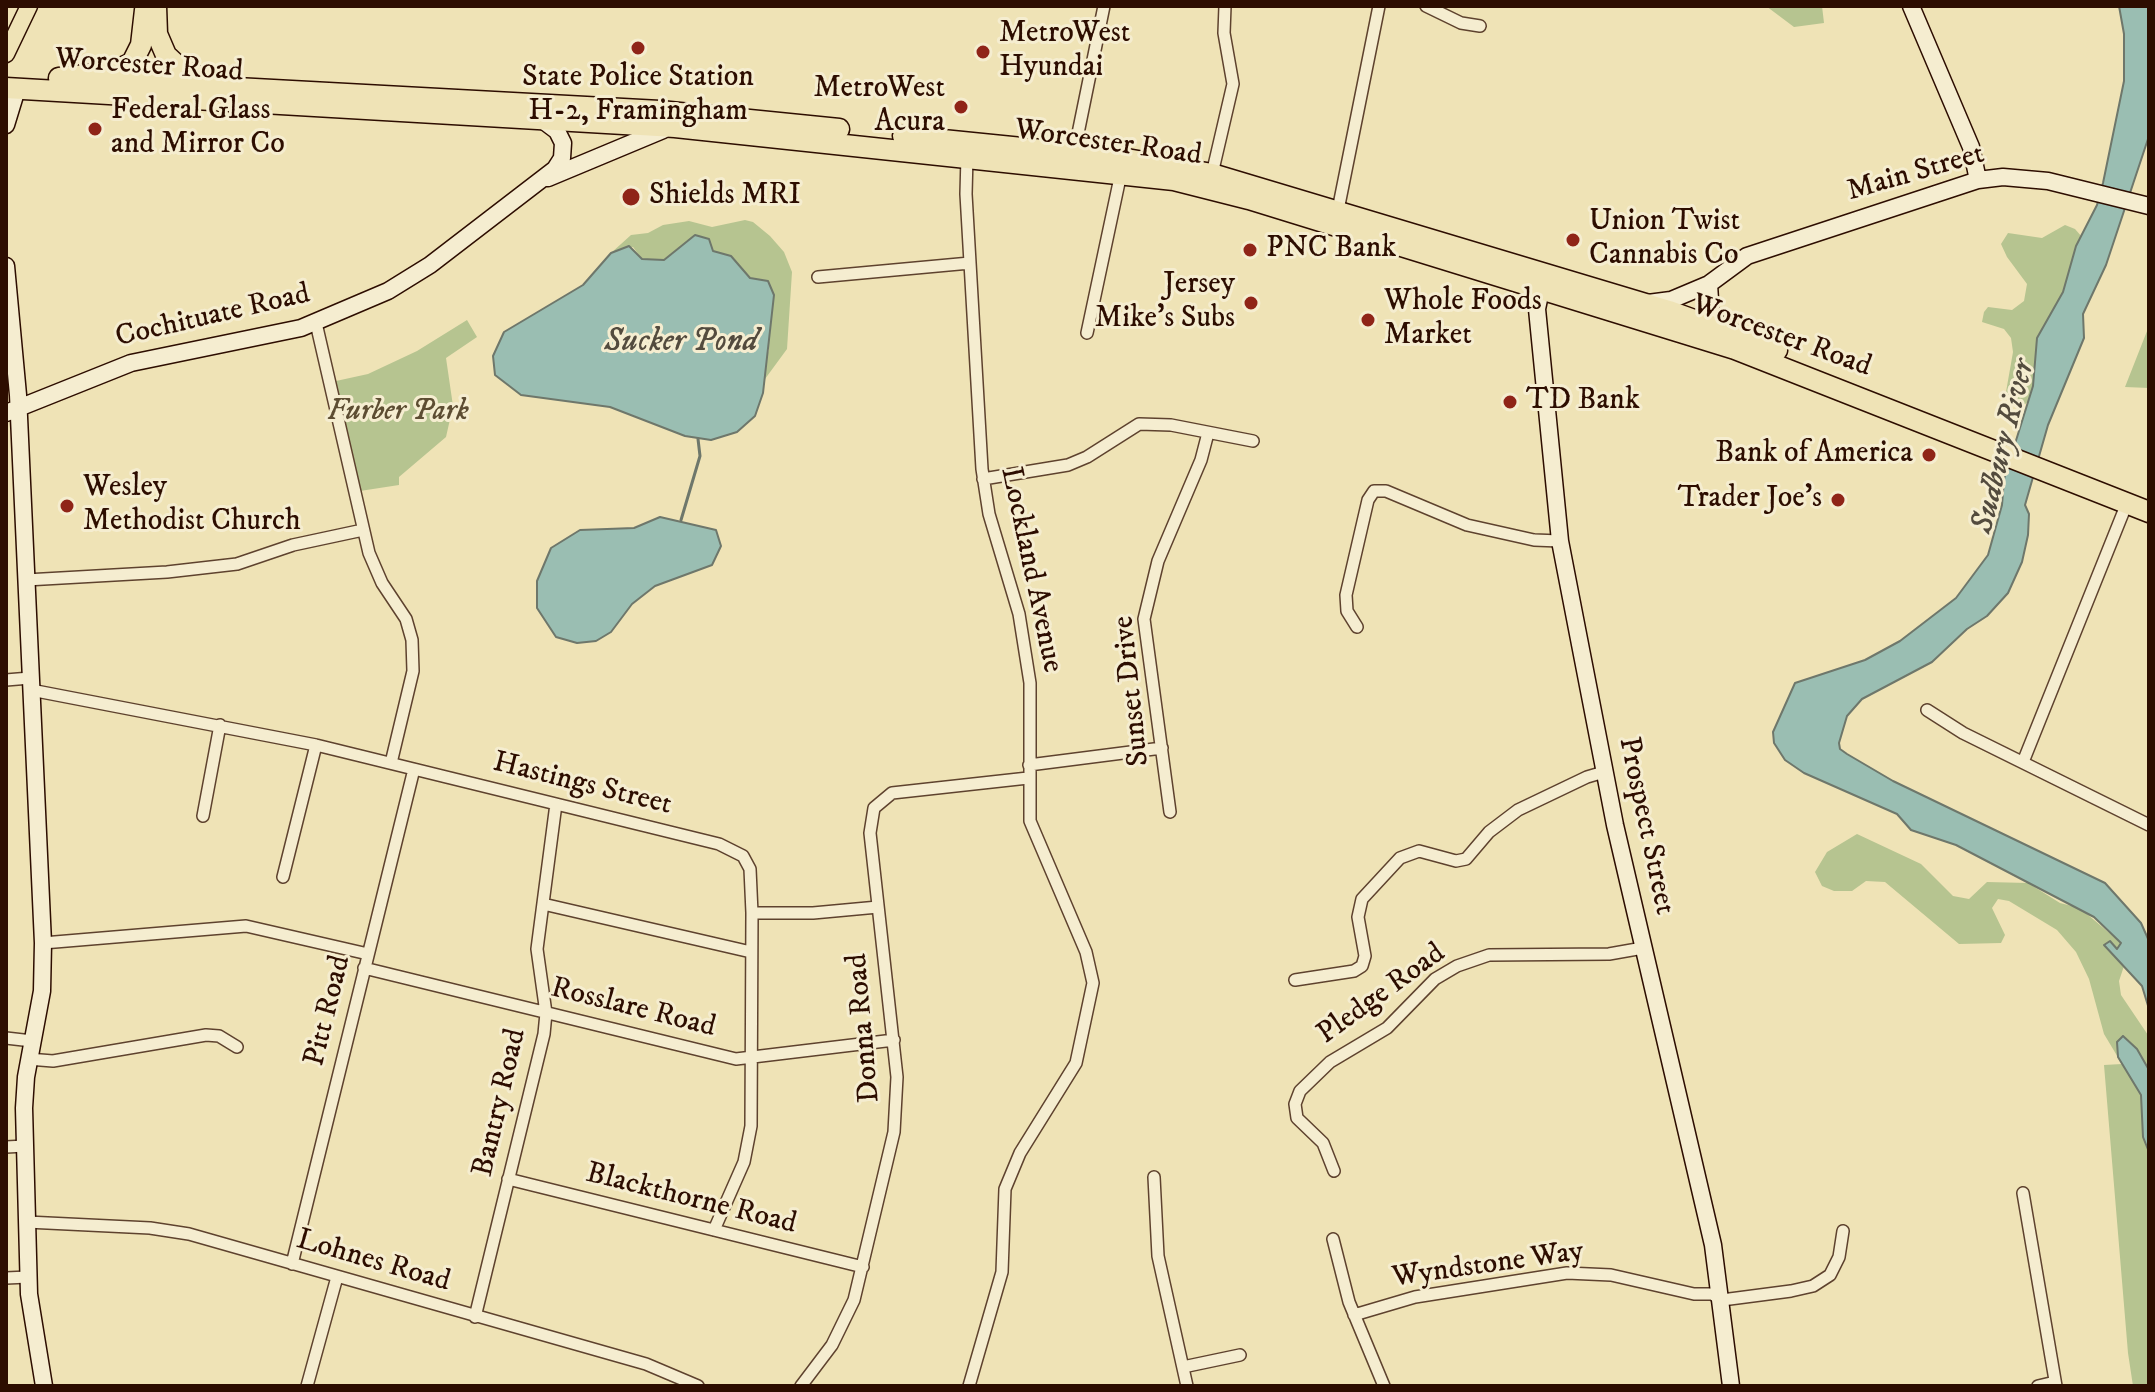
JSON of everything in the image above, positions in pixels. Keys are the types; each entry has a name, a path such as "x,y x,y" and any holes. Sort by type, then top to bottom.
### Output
{"highway":[{"path":"59,78 113,72 132,63 141,45 145,6"},
{"path":"156,6 157,34 173,63 196,76 258,90"},
{"name":"Worcester Road","path":"10,84 59,78 674,112 1074,153 1212,174 1338,210 1996,443"},
{"name":"Worcester Road","path":"10,84 675,127 1121,173 1225,192 1542,282 1643,303 1726,330 2054,466 2149,497"},
{"name":"Worcester Road","path":"2054,466 2149,512"}],"main road":[{"path":"8,50 29,6"}],"street":[{"path":"1074,153 1104,6"},
{"path":"1212,174 1233,84 1224,33 1225,6"},
{"path":"1338,210 1379,6"},
{"path":"1426,6 1461,23 1480,26"},
{"path":"1911,6 1966,134 1978,180"},
{"path":"6,125 10,84"},
{"name":"Cochituate Road","path":"12,411 140,361 316,323 374,299 416,274 543,180 559,164 563,143 557,131 541,119"},
{"name":"Cochituate Road","path":"543,180 631,140 675,127"},
{"name":"Lockland Avenue","path":"967,156 983,479 1024,639 1032,708 1029,771 1033,833 1086,952 1092,994 1076,1063 1020,1153 1009,1177 1004,1201 1002,1272 969,1386"},
{"path":"1087,333 1121,173"},
{"name":"Main Street","path":"1643,303 1671,300 1709,284 1747,256 1978,180 2015,177 2089,190 2143,205"},
{"path":"818,277 970,263"},
{"path":"6,266 12,411 26,580 43,943 42,991 28,1059 25,1146 28,1277 44,1386"},
{"name":"Prospect Street","path":"1542,282 1537,314 1560,541 1604,772 1705,1211 1722,1300 1731,1386"},
{"path":"1709,284 1711,316 1726,330"},
{"path":"316,323 373,565 406,619 412,640 413,671 391,763"},
{"path":"983,479 1068,465 1139,424 1253,441"},
{"name":"Sunset Drive","path":"1170,812 1147,646 1146,604 1158,561 1201,460 1208,433"},
{"path":"1357,627 1347,611 1346,595 1368,500 1374,491 1386,491 1475,528 1534,540 1560,541"},
{"path":"2023,762 2127,503"},
{"path":"26,580 226,565 293,545 363,530"},
{"name":"Hastings Street","path":"6,680 316,745 728,846 743,856 750,869 752,913 747,1150 714,1230"},
{"path":"1927,710 1963,733 2149,825"},
{"path":"203,816 220,725"},
{"path":"283,877 316,745"},
{"path":"1029,771 1162,748"},
{"name":"Pitt Road","path":"292,1264 414,769"},
{"name":"Donna Road","path":"801,1386 844,1323 863,1267 894,1132 898,1090 870,824 878,801 901,792 1029,771"},
{"path":"1295,980 1354,971 1362,966 1365,956 1358,917 1362,899 1369,887 1400,858 1419,851 1456,861 1466,859 1489,832 1518,810 1604,772"},
{"name":"Bantry Road","path":"475,1317 544,1034 546,1013 537,959 556,804"},
{"path":"543,904 751,952"},
{"path":"752,913 813,913 878,907"},
{"path":"43,943 246,926 368,954"},
{"name":"Pledge Road","path":"1334,1171 1323,1143 1297,1118 1295,1104 1300,1091 1330,1062 1387,1028 1435,979 1457,966 1489,955 1609,954 1643,948"},
{"name":"Rosslare Road","path":"364,968 728,1057 751,1059 894,1040"},
{"path":"28,1059 53,1061 206,1035 219,1036 237,1047"},
{"path":"6,1038 32,1041"},
{"path":"6,1147 25,1146"},
{"path":"1154,1177 1158,1256 1187,1386"},
{"name":"Blackthorne Road","path":"508,1179 863,1267"},
{"path":"2023,1193 2056,1384 2038,1386"},
{"name":"Lohnes Road","path":"27,1222 176,1231 646,1364 698,1386"},
{"name":"Wyndstone Way","path":"1354,1315 1415,1297 1578,1272 1623,1277 1694,1294 1712,1294 1722,1300 1791,1291 1822,1281 1836,1267 1843,1231"},
{"path":"1333,1239 1354,1315 1384,1386"},
{"path":"6,1278 28,1277"},
{"path":"307,1386 337,1277"},
{"path":"1183,1367 1240,1355"}],"green space":[{"path":"1766,6 1822,6 1824,23 1794,27"},
{"path":"745,220 753,222 770,236 784,252 792,272 787,349 765,379 764,363 769,350 762,279 750,279 731,256 713,251 695,235 664,260 642,259 633,247 611,253 631,235 648,233 663,225 689,221 712,227"},
{"path":"2065,225 2075,229 2082,237 2063,292 2037,338 2033,386 2029,401 2021,407 2011,403 2006,392 2013,352 2011,338 2004,329 1982,322 1984,312 1988,307 2012,310 2024,301 2027,284 2001,244 2008,233 2042,238"},
{"name":"Furber Park","path":"467,320 477,337 446,358 453,406 446,437 399,477 399,485 360,491 336,381 368,374 417,351"},
{"path":"2149,326 2149,388 2125,387"},
{"path":"1857,834 1921,864 1953,896 1969,899 1987,882 2028,883 2060,903 2080,908 2121,943 2126,960 2119,981 2121,995 2148,1035 2149,1386 2133,1386 2128,1353 2104,1065 2122,1064 2104,1034 2089,979 2076,952 2057,930 2009,901 1998,899 1992,908 2005,935 2001,943 1959,944 1885,882 1866,881 1852,891 1834,891 1822,886 1815,872 1827,852"}],"water":[{"path":"2119,6 2149,6 2149,136 2106,265 2083,314 2084,338 2048,425 2025,505 2029,514 2028,535 2022,562 2008,593 1987,616 1967,629 1932,662 1862,699 1847,716 1839,743 1840,749 1847,754 1893,781 2105,883 2141,923 2149,941 2149,1009 2142,986 2104,945 2110,941 2117,949 2121,943 2094,917 1956,845 1911,830 1897,814 1804,773 1785,760 1774,743 1773,732 1795,683 1865,660 1900,641 1956,598 1988,555 2002,505 2004,479 2033,386 2037,338 2063,292 2076,246 2097,205 2103,183 2124,81 2124,34"},
{"name":"Sucker Pond","path":"695,235 709,239 713,251 731,256 750,278 768,281 774,295 763,393 755,416 737,432 711,440 685,436 610,407 521,395 495,375 493,356 504,332 583,285 611,253 629,246 642,259 664,260"},
{"path":"660,517 716,530 721,546 712,565 655,586 632,604 611,632 596,641 577,643 556,637 537,608 537,581 551,548 580,530 634,528"},
{"path":"2123,1036 2137,1049 2149,1070 2149,1152 2143,1137 2141,1095 2118,1057 2117,1042"}],"waterway":[{"path":"681,520 700,456 698,439"}],"place":[{"name":"State Police Station H-2, Framingham","path":"638,48"},
{"name":"MetroWest Hyundai","path":"983,52"},
{"name":"MetroWest Acura","path":"961,107"},
{"name":"Federal Glass and Mirror Co","path":"95,129"},
{"name":"Shields MRI","path":"631,197"},
{"name":"Union Twist Cannabis Co","path":"1573,240"},
{"name":"PNC Bank","path":"1250,250"},
{"name":"Jersey Mike's Subs","path":"1251,303"},
{"name":"Whole Foods Market","path":"1368,320"},
{"name":"TD Bank","path":"1510,402"},
{"name":"Bank of America","path":"1929,455"},
{"name":"Trader Joe's","path":"1838,500"},
{"name":"Wesley Methodist Church","path":"67,506"}],"water label":[{"name":"Sudbury River","path":"2005,447"}]}
